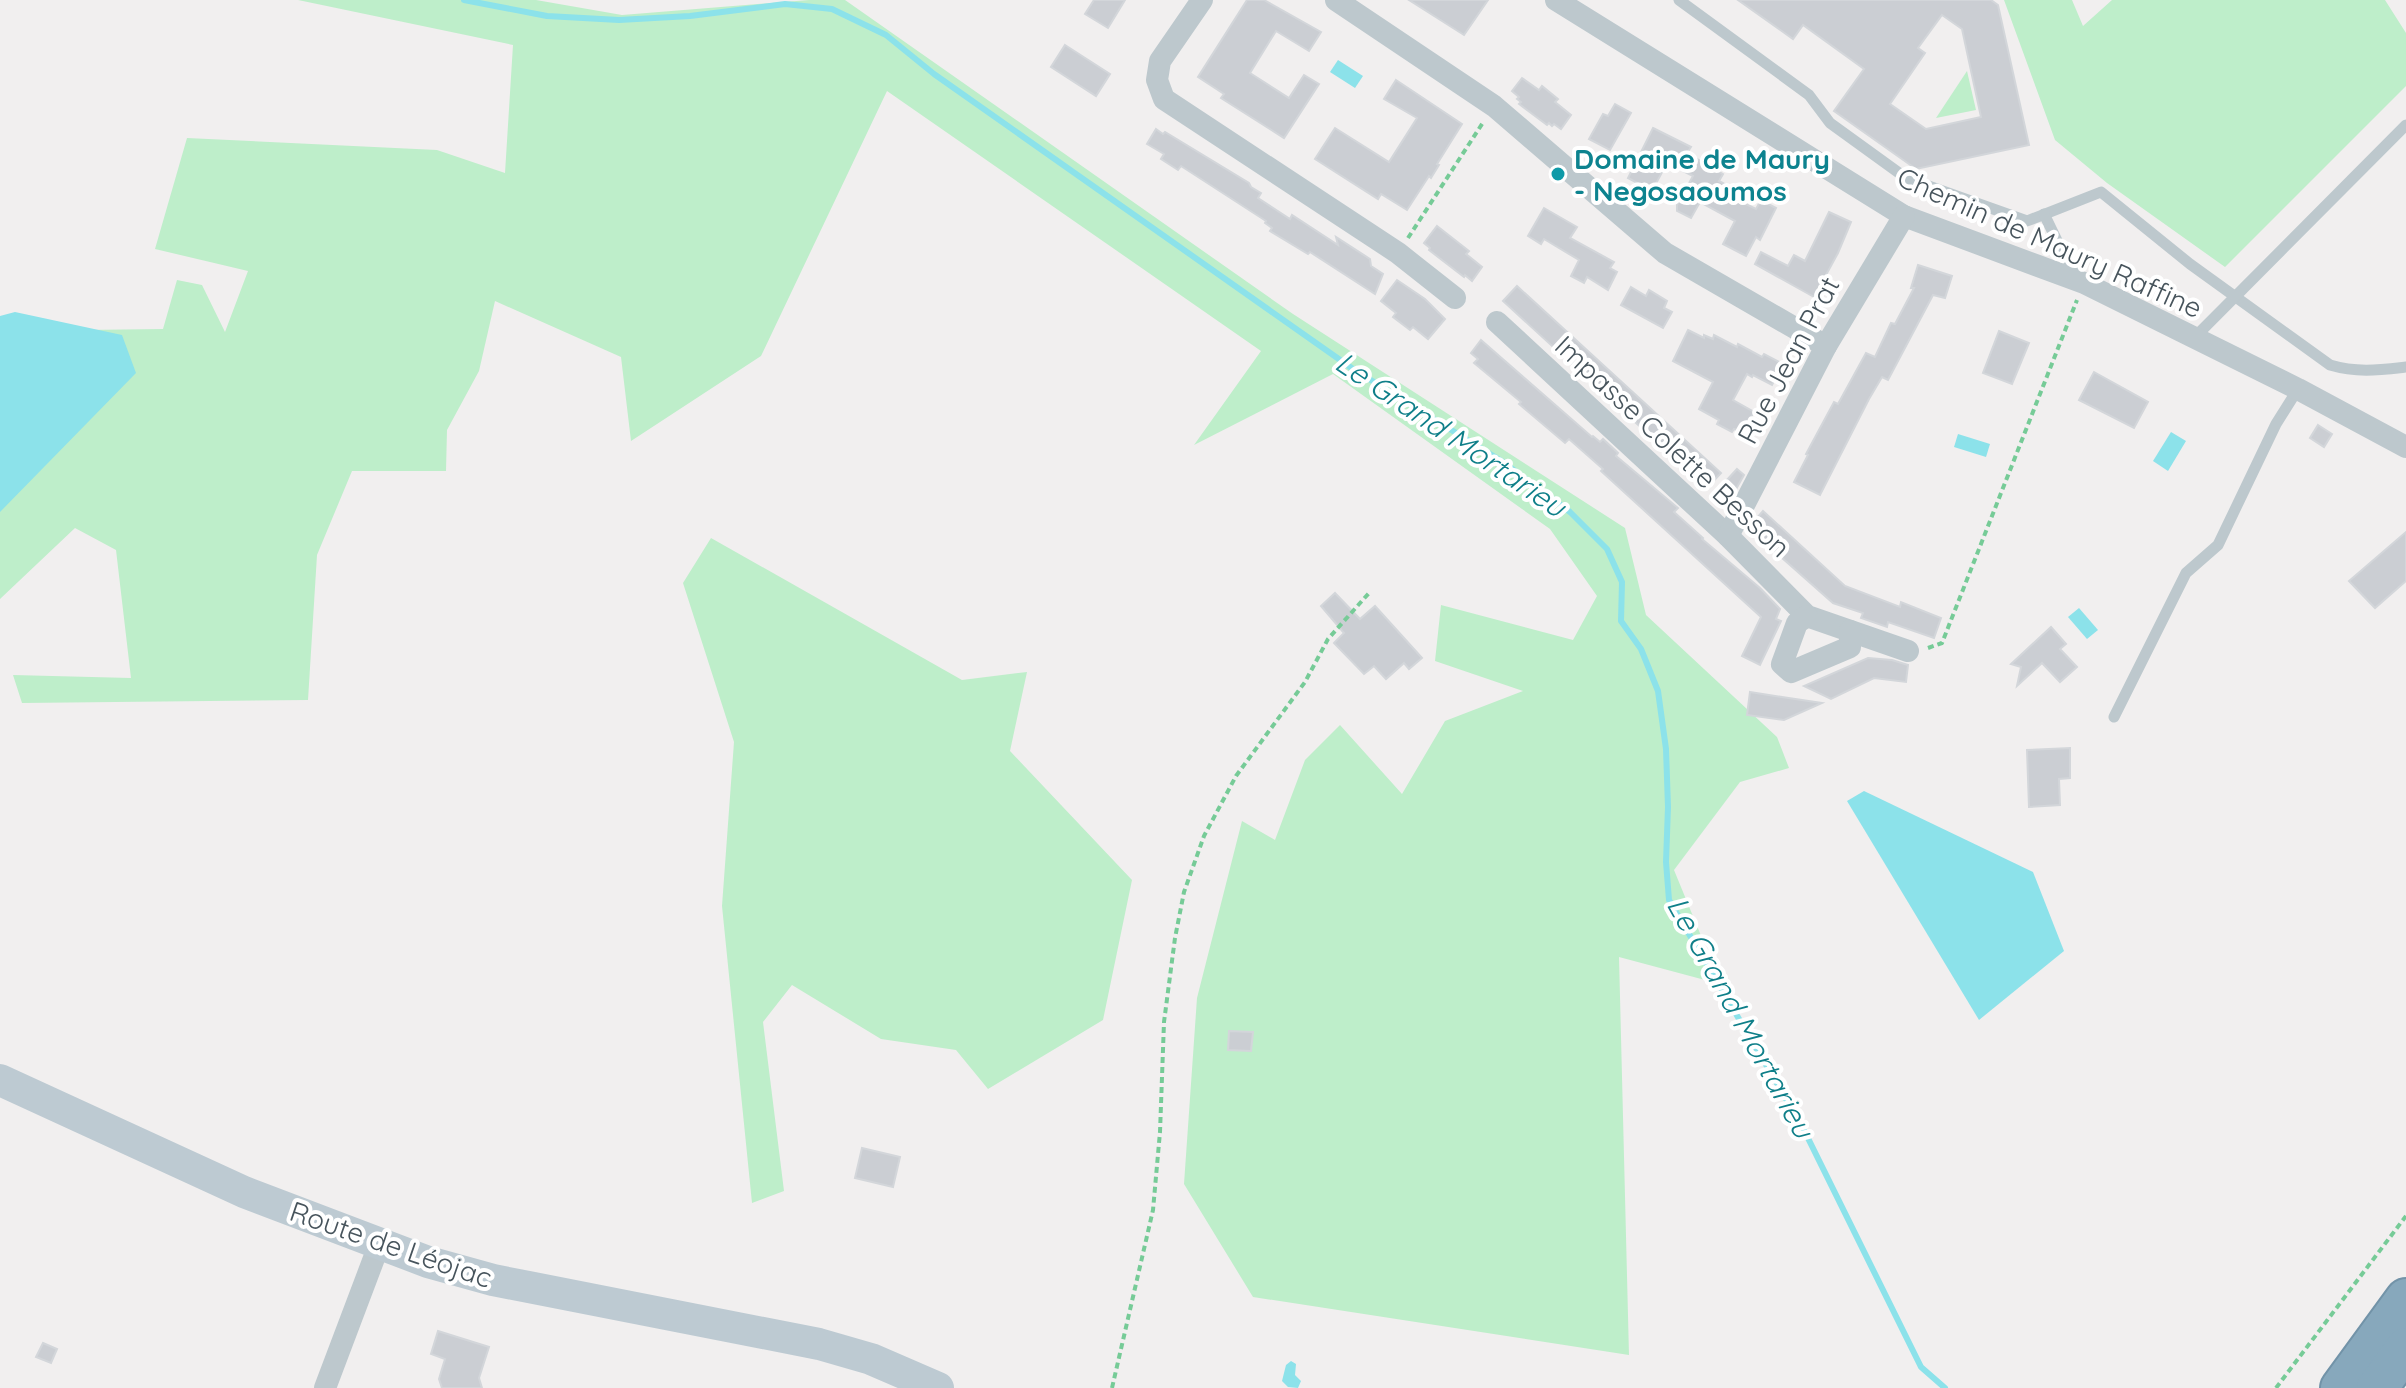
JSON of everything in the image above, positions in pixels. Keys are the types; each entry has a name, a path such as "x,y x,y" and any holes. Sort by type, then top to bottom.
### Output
{"highway":[{"path":"2341,1388 2406,1299"},
{"path":"2377,1388 2406,1348"}],"main road":[{"name":"Route de Léojac","path":"0,1080 244,1192 428,1262 493,1280 819,1344 871,1359 938,1388"}],"street":[{"path":"1202,0 1160,61 1157,80 1164,99 1398,253 1455,298"},
{"path":"1336,0 1494,106 1665,253 1826,346"},
{"name":"Chemin de Maury Raffine","path":"1556,0 1904,216 2084,283 2298,389 2406,447"},
{"name":"Rue Jean Prat","path":"1728,536 1826,346 1904,216"},
{"name":"Impasse Colette Besson","path":"1497,322 1728,536 1807,616 1908,651"},
{"path":"1807,616 1797,623 1782,664 1791,672 1850,647 1850,631"},
{"path":"325,1388 379,1245"}],"lane":[{"path":"1679,0 1809,95 1830,123 1906,178 2027,221 2101,192 2190,264 2330,365 2366,372 2406,367"},
{"path":"2194,338 2406,125"},
{"path":"2044,214 2062,251 2084,283"},
{"path":"2114,717 2186,573 2218,545 2276,424 2298,389"}],"path":[{"path":"1398,253 1494,106"},
{"path":"1908,651 1942,643 2084,283"},
{"path":"1112,1388 1153,1210 1160,1132 1164,1022 1184,892 1204,836 1236,776 1305,682 1328,639 1369,593"},
{"path":"2276,1388 2406,1216"}],"green space":[{"path":"298,0 536,0 622,15 809,0 845,0 1293,314 1625,528 1646,615 1777,737 1789,768 1740,782 1674,870 1711,960 1705,980 1619,957 1629,1355 1253,1297 1184,1184 1197,998 1242,821 1275,840 1305,760 1340,725 1402,794 1445,721 1523,691 1435,661 1441,605 1573,640 1597,596 1550,529 1333,374 1194,445 1261,351 887,91 761,356 631,441 621,357 495,301 479,371 447,430 446,471 352,471 317,555 308,700 22,703 13,675 131,678 116,550 75,528 0,599 0,331 163,329 177,280 202,285 225,332 248,271 155,249 187,138 437,150 505,173 513,45"},
{"path":"2004,0 2072,0 2083,26 2112,0 2385,0 2406,33 2406,86 2225,267 2107,183 2055,140"},
{"path":"1967,71 1976,110 1936,118"},
{"path":"711,538 962,680 1027,672 1010,751 1132,880 1103,1020 988,1089 956,1050 881,1039 792,985 763,1022 784,1191 752,1203 722,906 734,742 683,583"}],"water":[{"path":"1338,60 1363,76 1355,88 1330,72"},
{"path":"15,312 122,335 136,373 0,512 0,316"},
{"path":"2171,432 2186,441 2168,471 2153,461"},
{"path":"1958,434 1990,444 1986,457 1954,447"},
{"path":"2079,608 2098,630 2087,639 2068,617"},
{"path":"1864,791 2033,872 2064,951 1979,1020 1847,801"},
{"path":"1291,1361 1296,1364 1295,1375 1301,1381 1298,1388 1288,1387 1282,1381 1286,1365"}],"building":[{"path":"1094,0 1125,0 1108,28 1085,14"},
{"path":"1247,0 1264,0 1321,32 1309,51 1276,31 1250,73 1289,98 1304,75 1319,84 1284,138 1221,98 1224,94 1198,77"},
{"path":"1409,0 1488,0 1464,35"},
{"path":"1738,0 1991,0 1998,5 2029,145 1916,169 1834,111 1864,69 1803,25 1793,39","holes":["1942,15 1962,29 1981,117 1926,129 1890,104 1925,53 1918,48"]},
{"path":"1065,45 1110,74 1096,96 1051,67"},
{"path":"1522,78 1539,90 1542,86 1571,115 1561,129 1554,124 1547,125 1519,104 1519,97 1512,91"},
{"path":"1396,80 1462,124 1431,178 1429,176 1407,210 1381,194 1378,199 1315,159 1335,128 1389,162 1417,118 1384,99"},
{"path":"1615,104 1631,113 1610,150 1589,139 1603,114 1608,116"},
{"path":"1653,128 1691,147 1687,153 1723,174 1719,181 1732,188 1727,195 1756,209 1761,200 1776,208 1760,240 1756,237 1746,256 1723,244 1735,221 1700,202 1691,218 1677,211 1677,205 1693,176 1667,163 1652,191 1628,178"},
{"path":"1156,129 1249,183 1261,193 1258,198 1290,219 1292,215 1338,245 1336,237 1370,259 1371,266 1383,274 1375,294 1310,252 1308,254 1270,231 1272,228 1266,221 1181,166 1178,170 1161,159 1164,154 1147,144"},
{"path":"1544,208 1577,227 1570,238 1614,262 1610,268 1617,272 1608,290 1587,277 1584,283 1571,276 1579,260 1544,239 1541,244 1528,236"},
{"path":"1829,212 1851,222 1814,297 1755,264 1761,252 1788,266 1794,255 1805,261"},
{"path":"1437,226 1469,251 1466,254 1482,267 1472,281 1424,243"},
{"path":"1918,265 1952,276 1945,298 1933,295 1888,380 1882,377 1869,399 1820,495 1794,482 1834,402 1838,404 1866,353 1875,357 1891,323 1895,324 1914,288 1911,288"},
{"path":"1397,280 1425,299 1445,319 1428,339 1393,317 1396,313 1381,301"},
{"path":"1517,286 1721,473 1707,488 1503,301"},
{"path":"1631,287 1646,296 1649,290 1667,301 1664,308 1672,312 1663,328 1621,305"},
{"path":"1688,330 1704,338 1704,335 1713,339 1714,335 1783,364 1772,385 1747,374 1733,400 1754,412 1744,433 1734,429 1732,432 1717,424 1719,420 1699,409 1713,382 1673,361"},
{"path":"1999,331 2029,343 2012,384 1983,373"},
{"path":"1481,340 1592,437 1600,442 1603,439 1618,453 1616,456 1678,508 1674,512 1702,539 1780,609 1776,619 1781,621 1760,665 1742,656 1761,617 1601,471 1603,469 1569,439 1565,443 1474,363 1478,359 1471,353"},
{"path":"2094,372 2148,402 2134,428 2079,400"},
{"path":"2318,425 2332,434 2324,447 2310,438"},
{"path":"1737,469 1744,475 1735,491 1725,482"},
{"path":"1763,511 1845,586 1900,607 1901,602 1941,618 1934,638 1888,622 1887,627 1861,618 1863,613 1833,603 1755,534 1757,531 1751,525"},
{"path":"2406,532 2406,581 2375,608 2349,581"},
{"path":"1335,593 1360,619 1375,606 1422,658 1409,669 1404,663 1386,679 1374,666 1364,674 1334,643 1344,633 1321,606"},
{"path":"2051,627 2066,644 2060,649 2077,667 2060,682 2042,663 2017,686 2021,667 2011,664"},
{"path":"1868,658 1908,665 1906,682 1874,678 1831,699 1804,686"},
{"path":"1750,692 1822,703 1784,720 1747,715"},
{"path":"2070,748 2070,778 2059,779 2060,805 2029,807 2027,750"},
{"path":"1229,1031 1253,1032 1251,1051 1228,1050"},
{"path":"862,1148 900,1157 893,1187 855,1178"},
{"path":"438,1331 489,1347 479,1378 482,1388 442,1388 439,1379 445,1359 431,1354"},
{"path":"43,1343 57,1349 51,1363 36,1357"}],"waterway":[{"name":"Le Grand Mortarieu","path":"464,0 547,16 619,20 690,16 785,4 832,9 886,35 934,74 1353,369 1503,462 1570,512 1607,549 1622,582 1621,621 1641,649 1658,691 1666,749 1669,900 1802,1126 1921,1367 1945,1388"}],"place":[{"name":"Domaine de Maury - Negosaoumos","path":"1558,174"}]}
